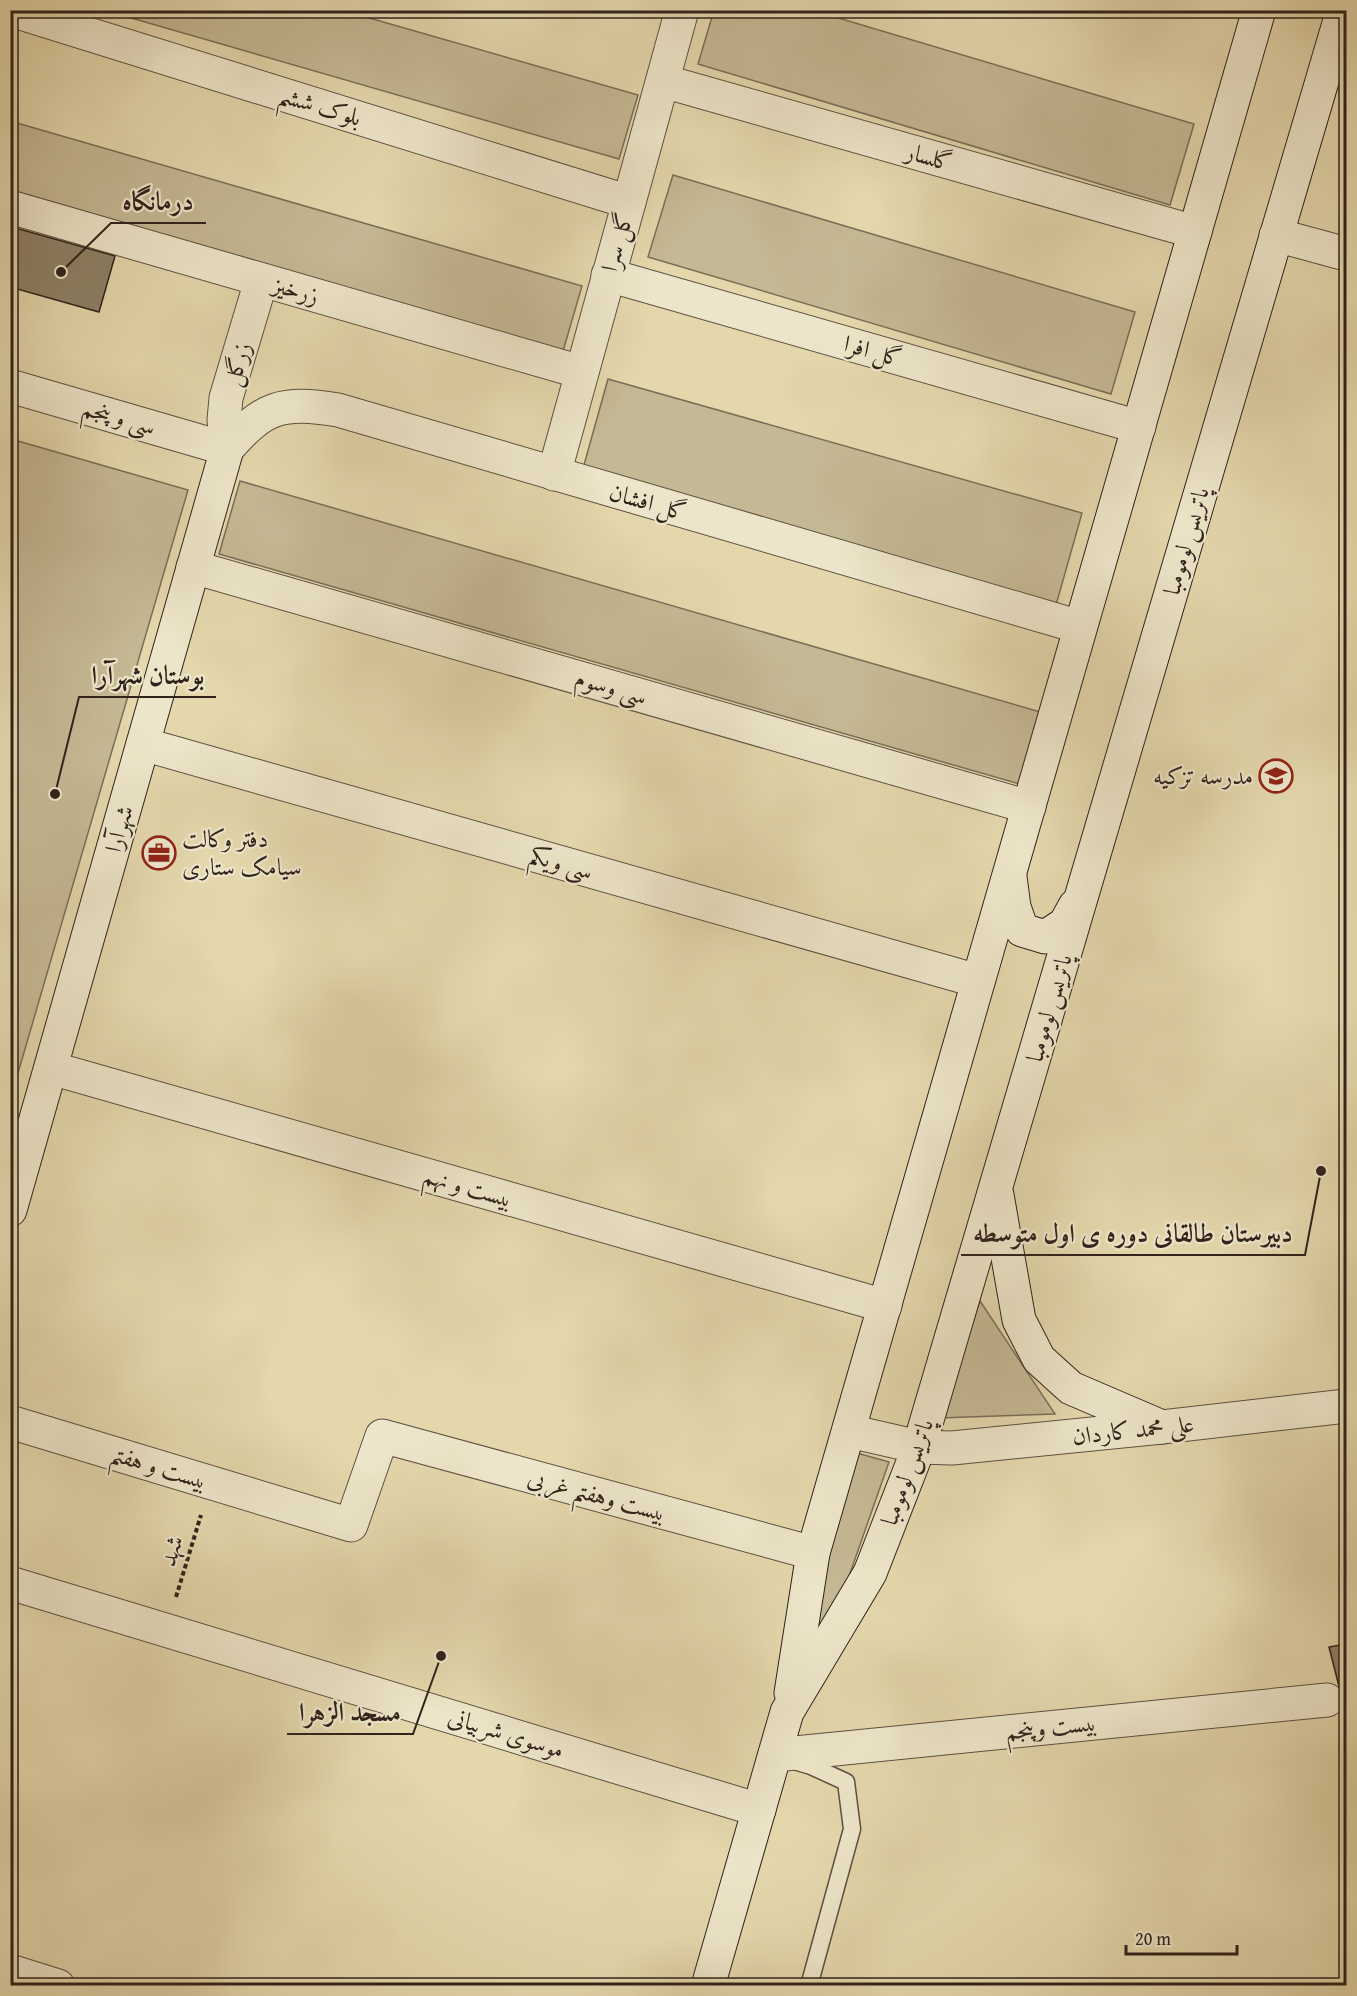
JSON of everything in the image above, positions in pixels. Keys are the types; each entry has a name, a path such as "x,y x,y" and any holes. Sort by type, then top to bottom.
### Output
{"street":[{"name":"بلوک ششم","path":"11,10 629,202"},
{"name":"گل سرا","path":"554,474 682,10"},
{"path":"788,1712 813,1553 1259,10"},
{"name":"پاتریس لومومبا","path":"708,1986 788,1712 870,1573 919,1447 1343,10"},
{"name":"گلسار","path":"663,81 1195,232"},
{"name":"زرخیز","path":"10,207 581,372"},
{"path":"1276,235 1347,254"},
{"name":"گل افرا","path":"608,275 1138,427"},
{"name":"زرگل","path":"226,449 224,420 226,398 261,280"},
{"name":"سی و پنجم","path":"10,386 226,449"},
{"name":"گل افشان","path":"226,449 245,428 265,413 279,408 317,407 338,410 1080,627"},
{"name":"شهرآرا","path":"10,1210 226,449"},
{"name":"سی وسوم","path":"193,567 1029,807"},
{"name":"سی ویکم","path":"143,744 978,981"},
{"path":"1010,873 1014,907 1022,930 1045,937 1065,924 1082,895"},
{"name":"بیست و نهم","path":"51,1068 885,1306"},
{"path":"996,1187 1019,1320 1039,1359 1071,1388 1162,1428"},
{"name":"علی محمد کاردان","path":"849,1431 919,1447 952,1448 1162,1428 1347,1406"},
{"name":"بیست و هفتم","path":"10,1422 351,1525"},
{"name":"بیست وهفتم غربی","path":"351,1525 382,1436 813,1553"},
{"name":"موسوی شربیانی","path":"10,1583 759,1810"},
{"name":"بیست وپنجم","path":"775,1755 1327,1700"},
{"path":"10,1971 58,1986"}],"lane":[{"path":"775,1755 811,1766 846,1782 852,1829 809,1986"}],"path":[{"name":"شهد","path":"166,1630 211,1483"}],"shaded area":[{"path":"714,10 815,11 1194,124 1170,205 698,64"},
{"path":"107,11 345,11 638,95 619,159"},
{"path":"10,121 582,286 563,351 11,190"},
{"path":"673,175 1135,312 1111,394 648,257"},
{"path":"608,379 1082,513 1056,605 582,472"},
{"path":"10,439 188,490 11,1097"},
{"path":"240,481 1044,713 1023,785 219,554"},
{"path":"980,1301 1055,1414 940,1418"},
{"path":"857,1453 889,1462 834,1619 802,1668 810,1610"}],"building":[{"path":"12,227 115,256 99,312 10,287"},
{"path":"1346,1644 1346,1714 1329,1647"}],"place":[{"name":"درمانگاه","path":"61,272"},
{"name":"مدرسه تزکیه","path":"1276,776"},
{"name":"بوستان شهرآرا","path":"55,794"},
{"name":"دفتر وکالت سیامک ستاری","path":"159,853"},
{"name":"دبیرستان طالقانی دوره ی اول متوسطه","path":"1321,1171"},
{"name":"مسجد الزهرا","path":"441,1656"}]}
